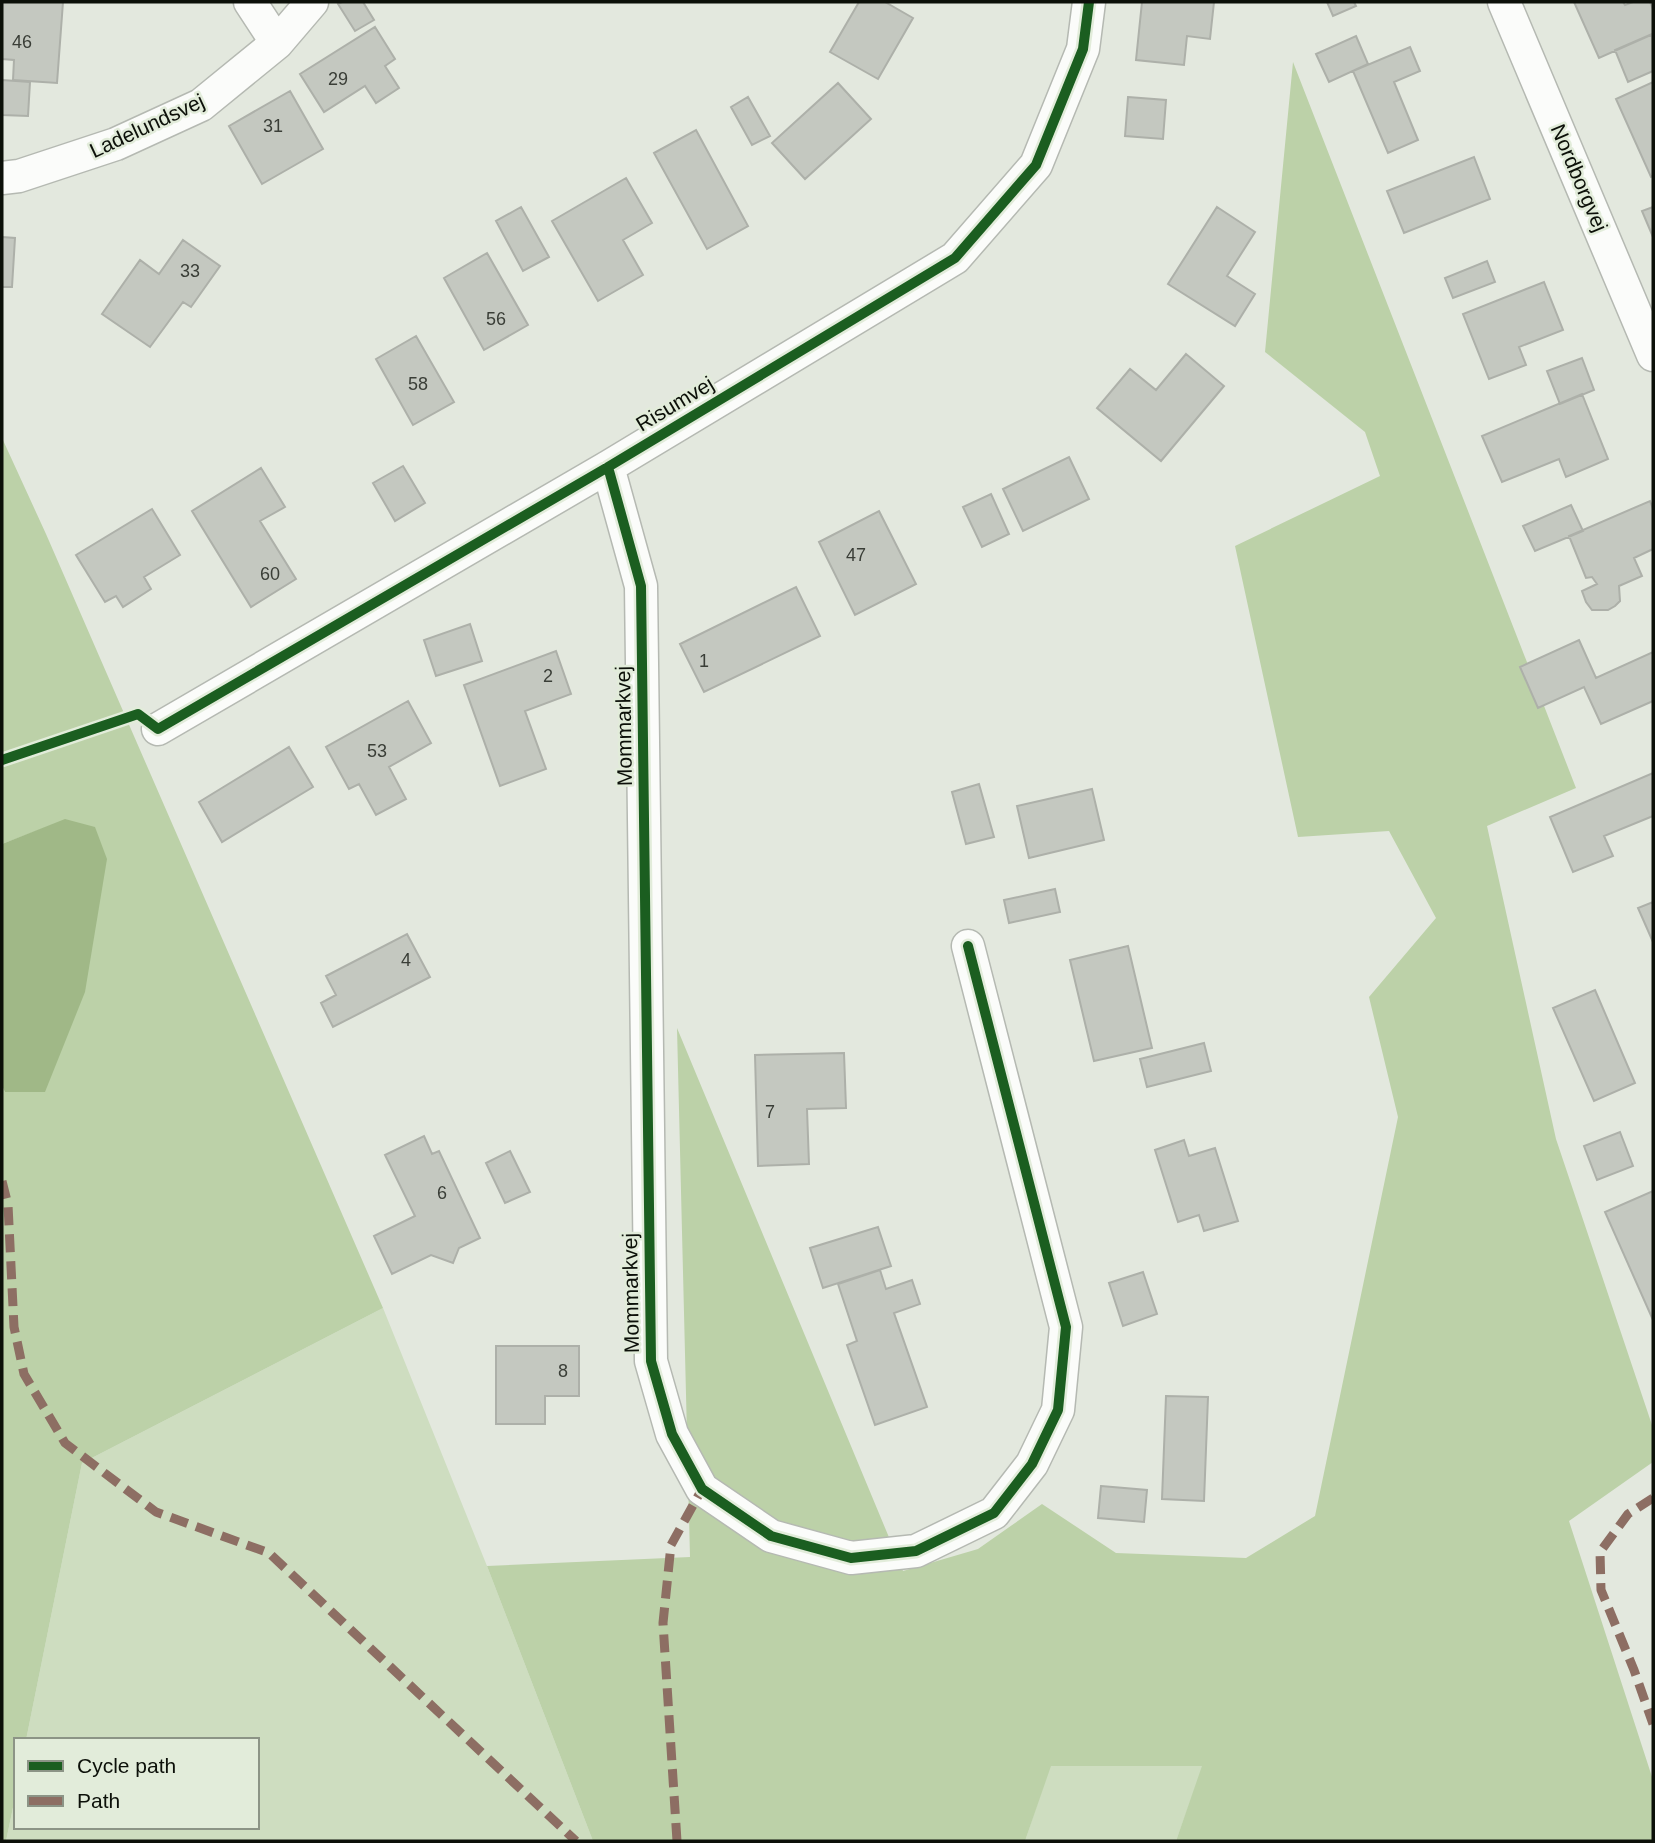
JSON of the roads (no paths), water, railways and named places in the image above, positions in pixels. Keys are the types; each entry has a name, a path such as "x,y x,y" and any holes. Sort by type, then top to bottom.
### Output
{"street":[{"path":"250,2 277,43"},
{"name":"Ladelundsvej","path":"2,178 19,176 116,144 201,105 277,43 312,2"},
{"name":"Risumvej","path":"158,729 608,467 955,258 1036,165 1083,49 1089,2"},
{"name":"Nordborgvej","path":"1504,2 1653,355"},
{"name":"Mommarkvej","path":"608,467 641,586 651,1361 672,1434 702,1489 771,1536 850,1558 916,1550 994,1513 1032,1464 1058,1410 1066,1327 968,946"}]}
